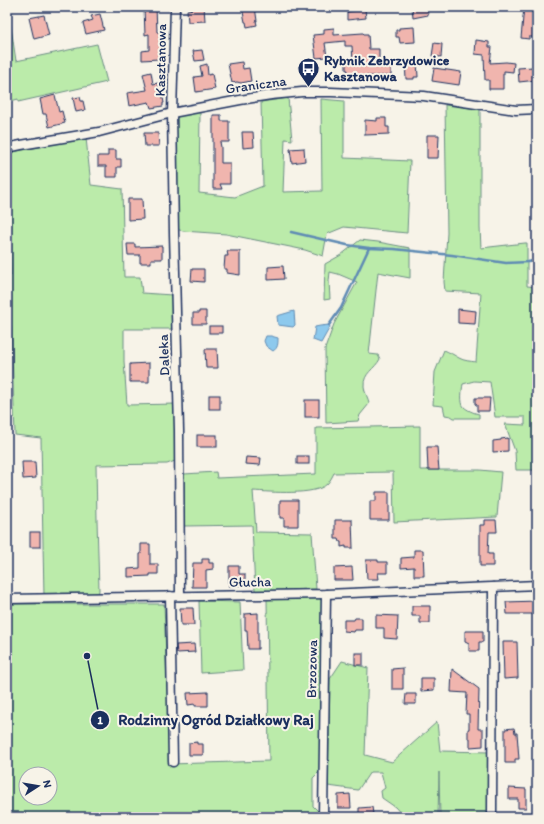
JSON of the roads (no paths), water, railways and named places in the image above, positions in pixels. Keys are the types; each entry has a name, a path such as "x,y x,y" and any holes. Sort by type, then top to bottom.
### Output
{"street":[{"name":"Kasztanowa","path":"172,113 175,7"},
{"name":"Graniczna","path":"7,148 99,132 172,113 271,95 302,92 424,96 516,110 537,109"},
{"name":"Daleka","path":"172,113 179,430 180,596"},
{"name":"Głucha","path":"7,599 326,594 537,586"},
{"path":"492,817 493,588"},
{"name":"Brzozowa","path":"323,817 326,594"},
{"path":"170,596 173,762"}],"water":[{"path":"294,311 295,325 293,327 278,325 277,316"},
{"path":"329,325 330,327 321,343 313,340 315,327"},
{"path":"266,336 278,338 276,349 273,351 266,346 264,341"}],"waterway":[{"path":"291,232 347,245 369,248 452,255 506,263 537,260"},
{"path":"329,325 341,308 369,248"}],"place":[{"name":"Rybnik Zebrzydowice Kasztanowa","path":"308,88"},
{"name":"Rodzinny Ogród Działkowy Raj","path":"87,656"}]}
